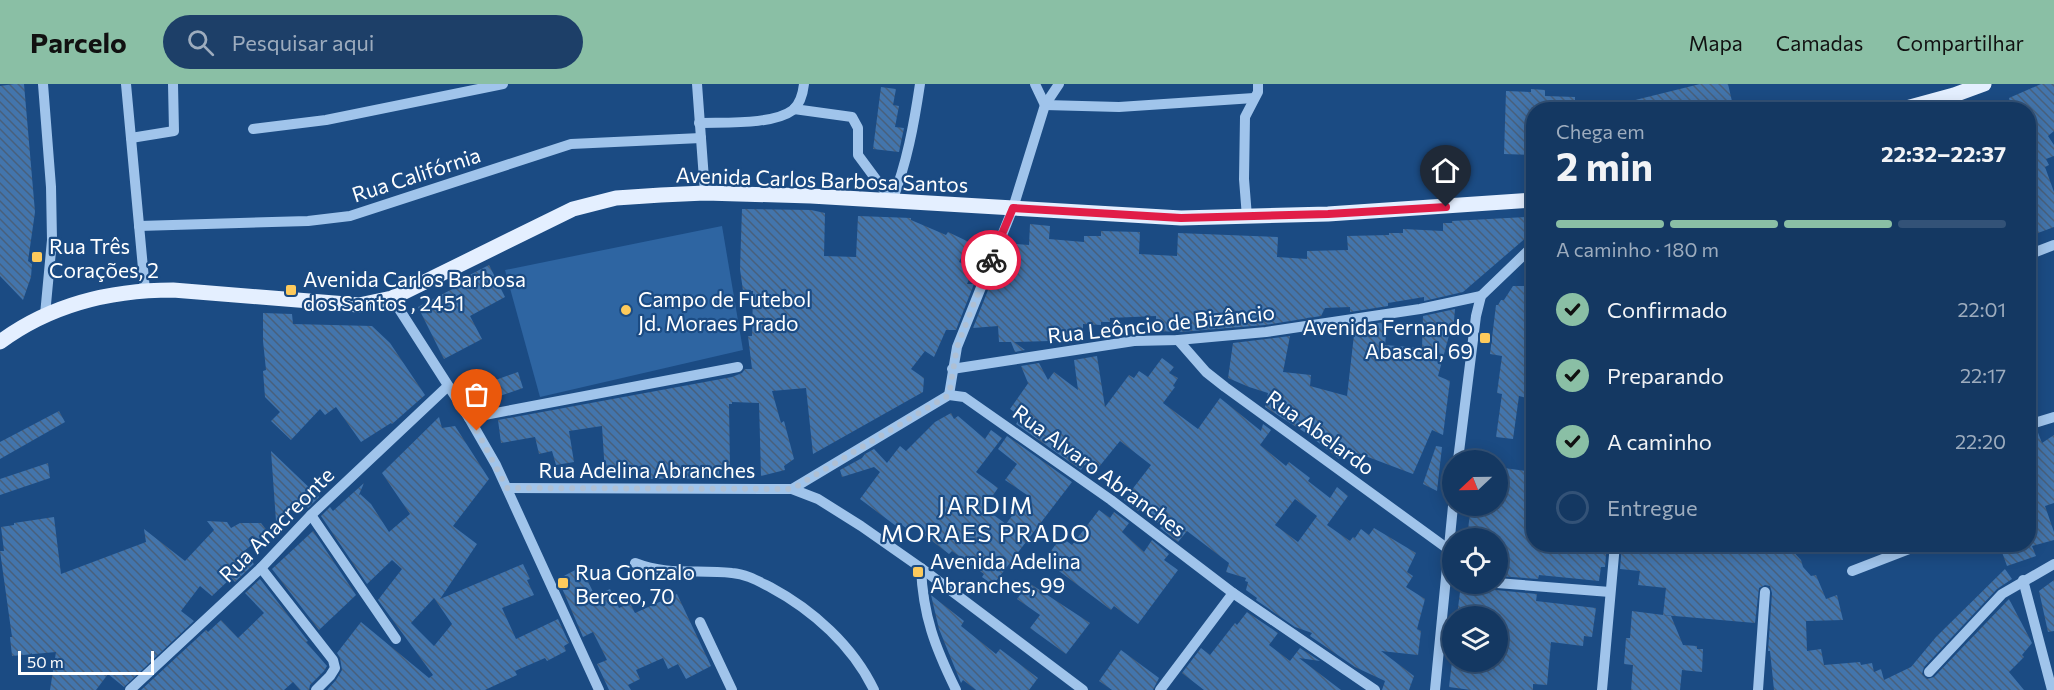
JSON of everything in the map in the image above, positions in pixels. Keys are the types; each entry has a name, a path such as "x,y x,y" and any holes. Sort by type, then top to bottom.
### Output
{"main road":[{"path":"1928,102 1984,84"},
{"name":"Avenida Carlos Barbosa Santos","path":"0,342 45,315 76,303 145,290 173,290 359,305 392,298 573,209 616,198 705,194 812,196 1181,218 1364,212 1526,200"}],"street":[{"path":"43,84 51,187 52,240 45,315"},
{"path":"126,84 145,290"},
{"path":"131,138 174,131 173,84"},
{"path":"253,129 326,120 503,84"},
{"path":"697,84 705,194"},
{"path":"699,123 779,117 794,109 802,98 804,84"},
{"path":"892,201 904,170 920,84"},
{"path":"1035,84 1045,105"},
{"path":"792,489 949,395 957,347 1013,208 1045,105 1059,84"},
{"path":"1247,217 1244,179 1245,117 1258,92 1258,84"},
{"path":"1045,105 1119,107 1254,98"},
{"path":"794,109 852,117 858,128 858,155 892,201"},
{"name":"Rua Califórnia","path":"139,226 308,221 350,216 571,144 700,138"},
{"path":"2036,252 2054,245"},
{"path":"1459,450 1476,316 1481,296 1526,253"},
{"name":"Rua Leôncio de Bizâncio","path":"952,369 1134,341 1178,340 1266,332 1420,309 1481,296"},
{"path":"392,298 469,418 496,465 599,690"},
{"name":"Rua Abelardo","path":"1178,340 1206,372 1442,545"},
{"path":"469,418 738,367"},
{"name":"Rua Anacreonte","path":"130,690 261,568 311,516 448,386"},
{"name":"Rua Alvaro Abranches","path":"949,395 964,397 974,403 1111,500 1233,593 1375,690"},
{"path":"2036,423 2054,417"},
{"name":"Rua Adelina Abranches","path":"507,488 792,489 818,499 861,526 921,568 1083,690"},
{"path":"311,516 396,639"},
{"path":"1602,690 1614,552"},
{"path":"1852,571 1901,552"},
{"path":"635,563 650,568 681,572 745,575 782,594 817,617 826,626 855,660 874,690"},
{"path":"1929,672 2002,594 2054,564"},
{"path":"261,568 333,660 335,668 316,690"},
{"path":"921,568 930,633 956,690"},
{"path":"2024,580 2052,690"},
{"path":"1508,583 1610,592"},
{"path":"1758,690 1765,592"},
{"path":"1160,690 1233,593"},
{"path":"1435,690 1446,594"},
{"path":"700,622 732,690"}],"shaded area":[{"name":"Campo de Futebol Jd. Moraes Prado","path":"722,226 743,350 540,397 505,270"}],"building":[{"path":"24,84 35,212 28,261 32,264 31,277 23,300 0,276 0,86"},
{"path":"1700,84 1728,84 1732,102 1627,102"},
{"path":"2041,84 2054,84 2054,131 2048,136 2054,145 2054,156 2046,159 2049,165 2045,167 2054,192 2054,227 2038,233 2036,227 2036,102 2010,102 2009,98"},
{"path":"881,87 896,89 893,105 899,106 895,127 904,128 899,152 873,149"},
{"path":"1531,89 1545,90 1545,96 1575,97 1575,102 1526,102 1526,155 1504,154 1506,91 1531,92"},
{"path":"742,209 811,210 825,213 824,256 856,257 858,216 911,218 946,235 948,232 969,242 959,262 974,268 967,284 974,284 956,330 946,330 934,357 925,351 911,369 924,378 923,392 813,454 806,388 772,391 781,423 784,421 794,459 784,466 785,470 761,476 759,403 732,402 729,404 730,468 719,468 719,478 647,479 647,472 605,474 602,426 569,431 574,462 556,465 552,451 539,454 535,437 501,443 498,420 732,377 742,373 745,369 752,369 748,336 752,336 753,291 743,291 740,269"},
{"path":"1526,217 1526,238 1463,292 1424,301 1424,297 1350,312 1350,307 1325,308 1321,316 1265,325 1180,332 1156,331 1156,316 1110,318 1110,322 1101,322 1101,325 1083,324 1083,340 1014,342 1025,350 1015,352 1011,342 999,342 998,326 973,328 990,285 1008,285 1009,274 1014,274 1015,244 1029,245 1030,224 1050,226 1049,239 1084,242 1084,236 1101,236 1101,231 1140,232 1139,254 1177,256 1178,233 1278,237 1277,257 1307,259 1307,251 1348,250 1347,236 1389,235 1389,233 1403,233 1403,229 1443,231 1443,223 1452,223 1452,221"},
{"path":"489,265 505,297 470,316 482,339 444,359 418,307 460,285 458,281"},
{"path":"1513,286 1526,286 1526,398 1519,396 1513,439 1496,437 1502,394 1497,393 1502,356 1490,354 1496,305 1504,300"},
{"path":"1455,309 1453,333 1450,332 1438,376 1450,381 1443,435 1432,430 1413,474 1360,454 1340,450 1339,459 1309,435 1265,407 1268,393 1228,378 1233,343 1290,336 1283,372 1311,375 1310,386 1347,396 1355,326 1385,322 1383,334 1386,335 1385,345 1422,348 1423,316"},
{"path":"263,313 292,314 293,324 372,326 390,343 425,395 392,424 361,442 336,407 325,415 320,409 291,440 271,421 280,412 265,397"},
{"path":"1097,356 1105,407 1129,375 1134,378 1139,371 1148,377 1162,358 1174,367 1169,373 1178,378 1173,386 1175,387 1163,403 1198,429 1220,398 1261,431 1263,424 1271,430 1260,445 1286,466 1289,462 1310,478 1308,481 1330,498 1337,487 1348,496 1327,525 1350,541 1361,529 1369,535 1374,528 1416,553 1407,572 1413,576 1406,587 1425,599 1417,629 1421,631 1418,655 1381,651 1414,676 1409,690 1382,690 1385,681 1355,667 1310,636 1312,633 1295,627 1256,600 1257,598 1246,590 1248,582 1245,581 1246,578 1226,572 1229,563 1187,531 1178,542 1160,528 1162,526 1124,500 1151,465 1120,441 1094,473 1084,465 1081,470 1016,424 1021,417 1010,409 1029,382 1021,366 1039,363 1048,380 1054,372 1078,390 1074,360","holes":["1295,499 1317,516 1298,542 1275,525"]},
{"path":"518,372 523,388 485,401 479,386"},
{"path":"59,411 65,422 0,459 0,442"},
{"path":"951,413 954,419 958,416 985,439 991,430 1002,438 976,472 998,488 984,508 1006,524 1027,495 1005,480 1017,464 998,449 1007,436 1072,482 993,585 982,577 984,574 952,551 949,554 914,527 910,531 902,525 900,529 860,499 880,472 874,467 842,477 840,470 874,449 887,463 900,446 906,451 935,422"},
{"path":"439,417 442,428 455,426 489,479 453,526 477,544 440,599 523,564 534,595 502,608 516,639 558,619 569,643 564,646 566,651 547,661 545,658 515,671 517,675 485,690 327,690 342,670 337,653 361,622 429,678 433,675 378,600 402,569 392,560 367,584 321,516 330,507 333,511 364,483 358,497 360,494 371,504 389,532 410,514 382,473","holes":["434,598 452,624 434,646 411,623"]},
{"path":"2036,430 2042,443 2054,435 2054,503 2045,506 2054,532 2054,540 2036,545"},
{"path":"1436,446 1442,447 1437,491 1423,484"},
{"path":"271,451 319,497 308,508 299,499 276,521"},
{"path":"48,463 50,478 0,495 0,479"},
{"path":"1508,469 1526,471 1526,552 1606,552 1605,567 1601,567 1599,581 1539,575 1538,579 1508,577 1508,528 1468,528 1470,516 1508,516"},
{"path":"1099,510 1110,518 1114,512 1129,523 1122,532 1144,552 1152,540 1169,554 1164,560 1178,570 1138,624 1114,606 1111,610 1047,562 1054,553 1051,551 1061,537 1072,545"},
{"path":"54,517 61,574 146,542 144,529 185,561 214,530 207,521 227,522 231,528 240,523 261,523 268,532 244,551 254,564 235,582 231,578 212,596 200,586 181,611 194,621 124,687 108,674 96,690 50,690 56,652 12,656 10,637 12,637 0,551 4,551 1,527"},
{"path":"313,531 356,595 319,630 272,569"},
{"path":"1621,552 1794,552 1811,576 1816,575 1826,599 1837,595 1843,620 1806,621 1807,651 1821,649 1824,665 1872,663 1874,672 1881,669 1884,680 1911,667 1936,637 2005,569 2012,579 1997,589 1924,667 1922,674 1927,679 1934,677 2009,599 2032,643 2022,655 2024,657 2009,672 2024,690 1774,690 1770,651 1768,651 1772,593 1770,586 1765,585 1759,588 1755,623 1663,615 1666,588 1638,585 1640,571 1620,569"},
{"path":"2002,552 2034,552 2036,556 2007,566"},
{"path":"581,567 595,596 610,589 619,608 630,603 635,613 677,594 711,666 686,679 678,664 668,669 663,658 636,670 640,679 628,685 631,690 609,690 597,664 607,660 593,632 583,637 558,579"},
{"path":"260,579 308,641 306,642 327,666 310,685 309,690 300,690 293,682 284,690 141,690 206,630 208,632 221,620 238,638 264,613 245,593"},
{"path":"2054,580 2054,631 2048,632 2039,591"},
{"path":"1029,583 1090,623 1066,654 1030,628 1040,615 1017,599"},
{"path":"1508,591 1537,594 1536,601 1596,608 1592,637 1584,636 1583,646 1551,642 1547,685 1533,684 1533,690 1471,690 1449,687 1451,672 1508,672 1508,606 1458,606 1460,594 1508,594"},
{"path":"931,595 964,621 961,626 996,654 1000,649 1038,678 1029,690 976,690 963,680 961,683 939,629"},
{"path":"1632,611 1671,616 1683,645 1703,649 1702,672 1682,670 1680,690 1631,690 1633,665 1624,664 1626,638 1630,638"},
{"path":"1247,612 1278,633 1269,645 1290,661 1300,648 1320,661 1299,658 1341,690 1204,690 1182,673 1201,648 1210,655 1235,623 1237,625"},
{"path":"1121,650 1159,678 1153,690 1112,690 1099,681"}],"way so far":[{"path":"477,431 507,488 792,489 949,395 957,347 991,260"}],"place":[{"name":"Rua Três Corações, 2","path":"37,257"},
{"name":"Avenida Carlos Barbosa dos Santos , 2451","path":"291,290"},
{"name":"Campo de Futebol Jd. Moraes Prado","path":"626,310"},
{"name":"Avenida Fernando Abascal, 69","path":"1485,338"},
{"name":"Avenida Adelina Abranches, 99","path":"918,572"},
{"name":"Rua Gonzalo Berceo, 70","path":"563,583"}],"district":[{"name":"JARDIM MORAES PRADO","path":"986,518"}],"route":[{"path":"991,260 1013,208 1181,218 1328,214 1446,207"}]}
